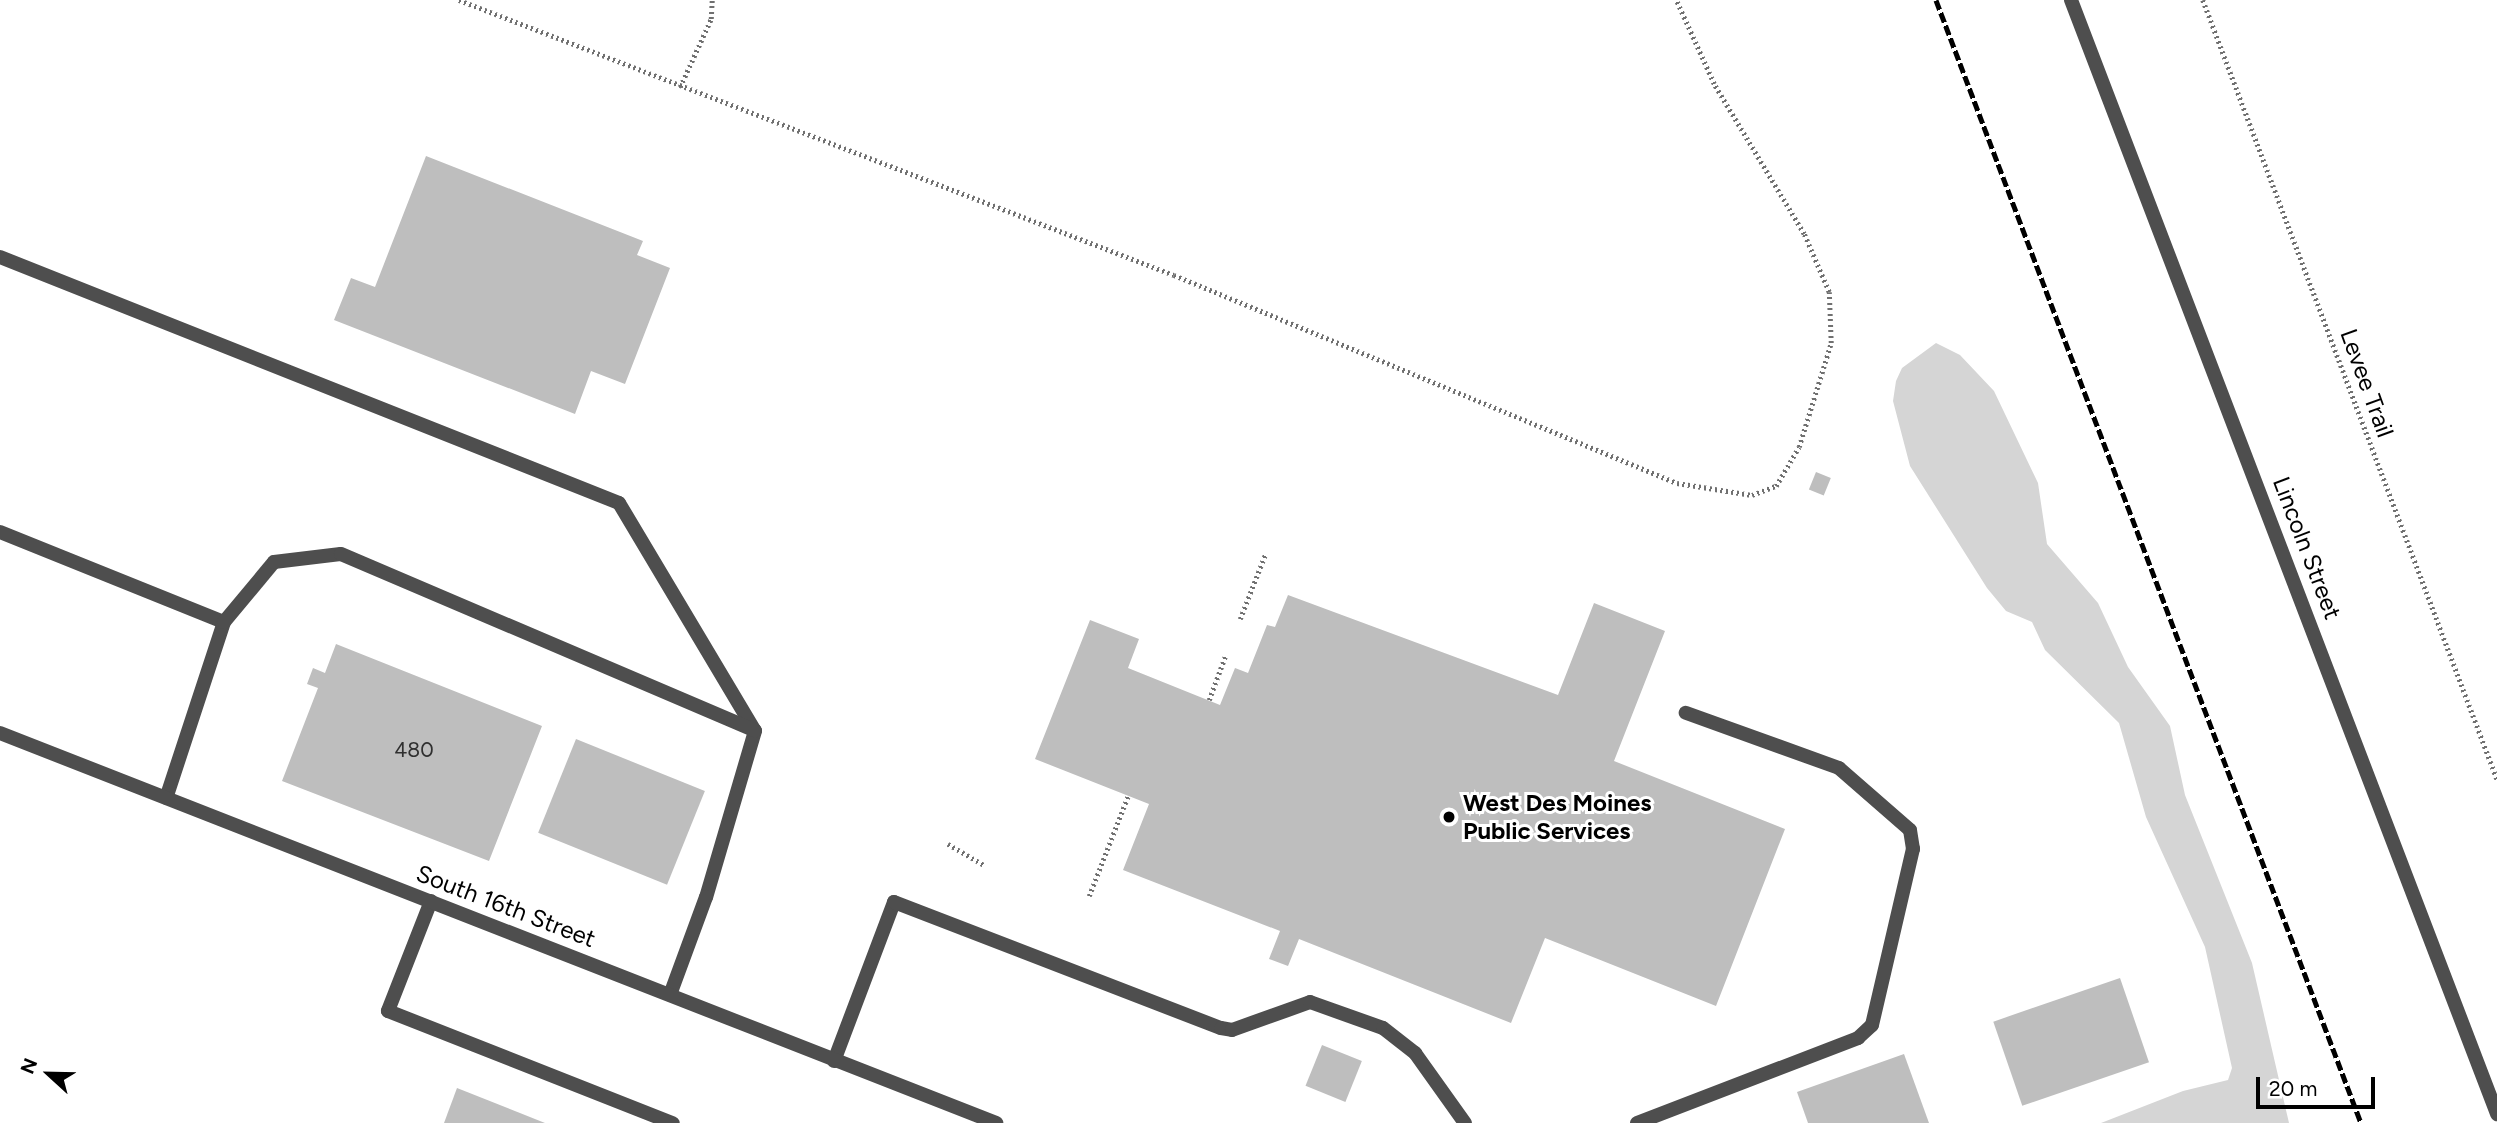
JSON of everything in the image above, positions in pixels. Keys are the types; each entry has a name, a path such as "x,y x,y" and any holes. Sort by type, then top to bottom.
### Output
{"street":[{"name":"Lincoln Street","path":"2071,0 2497,1114"},
{"path":"0,257 618,503 755,731 735,809 670,995"},
{"path":"0,532 224,622"},
{"path":"166,798 224,622 274,562 341,554 755,731"},
{"path":"1637,1123 1858,1038 1872,1025 1913,849 1910,830 1839,768 1686,713"},
{"name":"South 16th Street","path":"0,733 996,1123"},
{"path":"431,901 388,1011 673,1123"},
{"path":"834,1061 894,902 1221,1028 1232,1030 1310,1002 1370,1023 1415,1053 1465,1123"}],"path":[{"path":"459,0 680,88 1174,275 1677,483 1752,495 1776,486 1798,447 1831,343 1829,292 1804,234 1714,83 1676,0"},
{"path":"680,88 710,19 712,0"},
{"name":"Levee Trail","path":"2203,0 2497,779"},
{"path":"1240,619 1265,555"},
{"path":"1209,700 1226,654"},
{"path":"1088,896 1128,796"},
{"path":"948,844 984,864"}],"shaded area":[{"path":"1936,343 1960,355 1994,391 2038,483 2047,544 2098,603 2128,667 2170,726 2185,795 2252,963 2289,1123 2101,1123 2183,1091 2228,1080 2232,1068 2205,947 2146,817 2119,723 2045,650 2032,622 2006,611 1987,588 1910,466 1893,401 1896,381 1902,368"}],"building":[{"path":"426,156 643,241 637,255 670,268 625,384 591,371 575,414 334,320 351,278 375,287"},
{"path":"1816,472 1831,478 1824,496 1809,490"},
{"name":"West Des Moines Public Services","path":"1288,595 1558,695 1594,603 1665,631 1614,761 1785,829 1716,1006 1545,938 1511,1023 1299,939 1288,966 1269,959 1280,931 1123,870 1149,804 1035,759 1090,620 1139,639 1128,668 1220,705 1235,668 1248,673 1267,625 1275,627"},
{"path":"336,644 542,726 489,861 282,781 318,688 307,684 313,668 325,673"},
{"path":"576,739 705,791 667,885 538,833"},
{"path":"2120,978 2149,1062 2022,1106 1993,1022"},
{"path":"1322,1045 1362,1061 1345,1102 1306,1086"},
{"path":"1904,1054 1929,1123 1808,1123 1797,1092"},
{"path":"457,1088 545,1123 444,1123"}],"railway":[{"path":"1936,0 2361,1123"}],"place":[{"name":"West Des Moines Public Services","path":"1449,817"}]}
